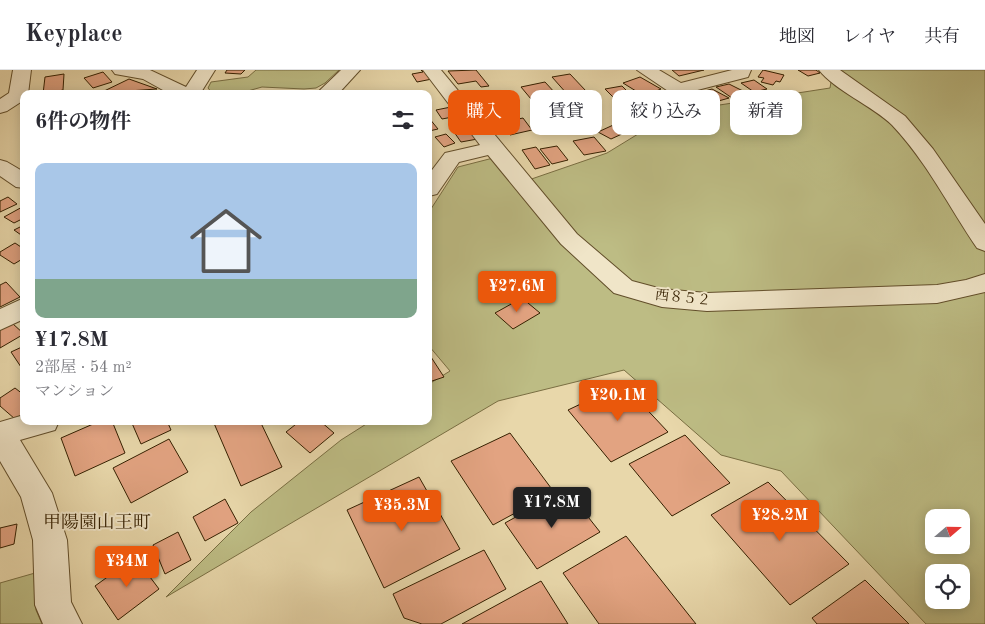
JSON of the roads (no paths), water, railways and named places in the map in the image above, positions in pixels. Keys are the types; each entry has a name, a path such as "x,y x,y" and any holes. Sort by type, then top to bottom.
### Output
{"street":[{"path":"0,107 18,95 22,70"},
{"path":"121,70 148,75 177,90"},
{"path":"194,90 206,70"},
{"path":"331,90 338,85 351,70"},
{"name":"西８５２","path":"432,70 493,148 569,239 623,287 662,298 708,302 937,294 971,288 985,282"},
{"path":"646,70 678,89 742,73 742,70"},
{"path":"828,70 898,120 926,153 955,194 985,243"},
{"path":"432,185 452,157 493,148"},
{"path":"0,166 20,179"},
{"path":"0,321 20,309"},
{"path":"30,425 0,434 36,492 50,540 53,605 63,624"}],"district":[{"name":"甲陽園山王町","path":"97,523"}]}
